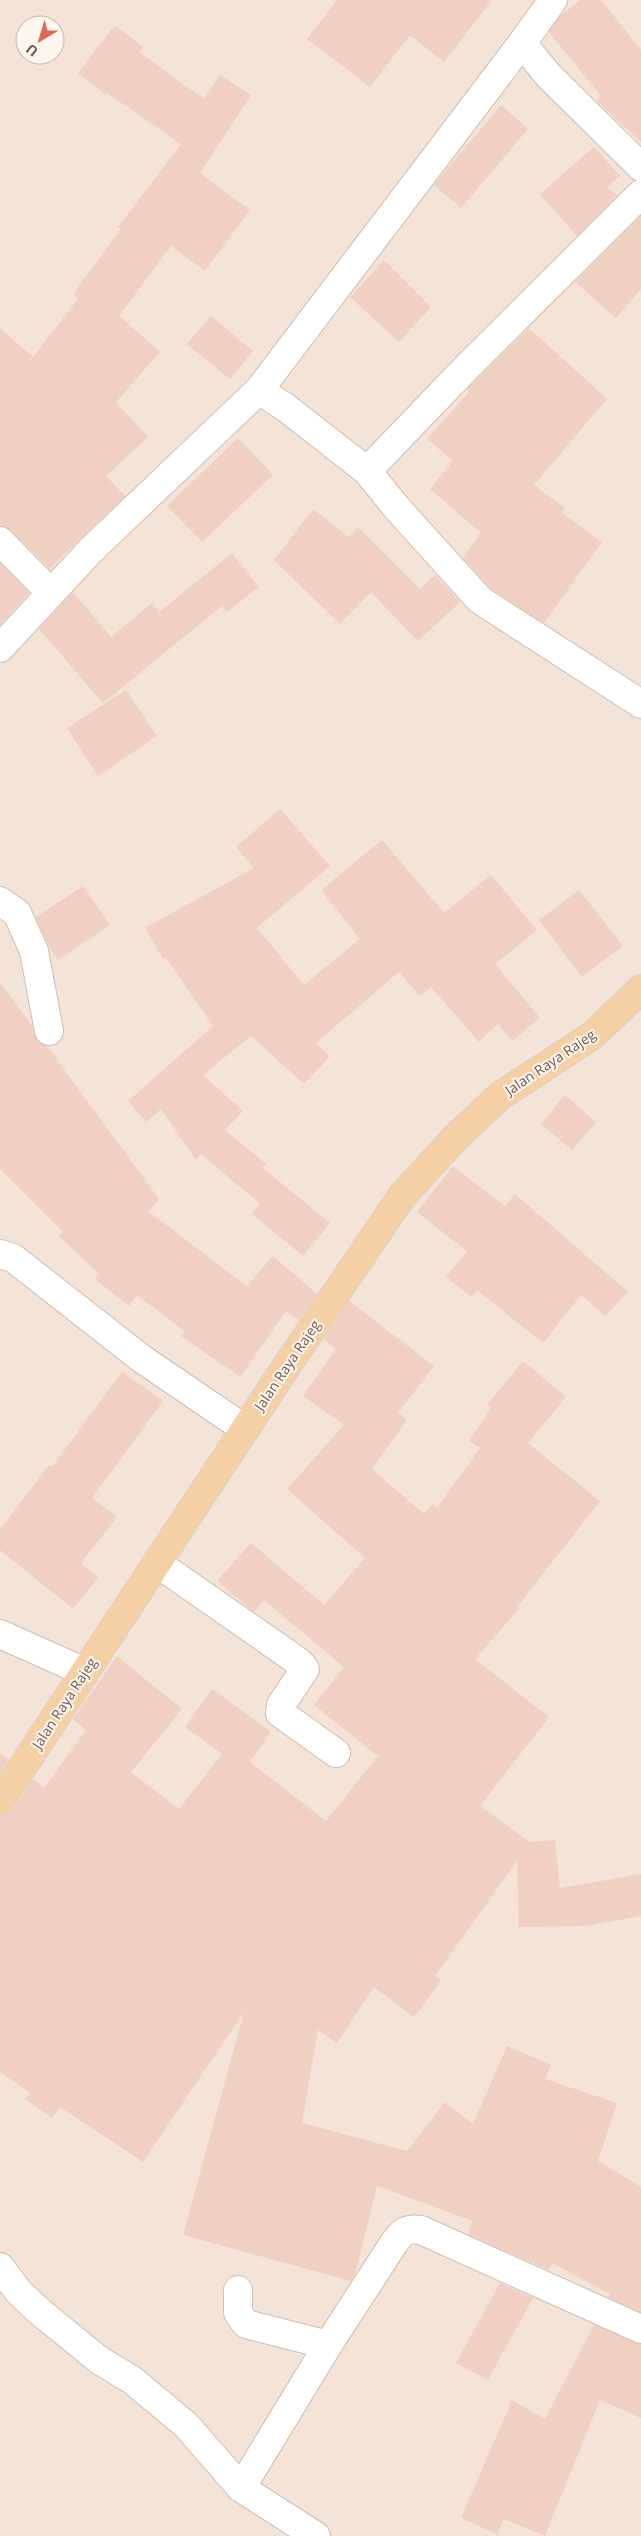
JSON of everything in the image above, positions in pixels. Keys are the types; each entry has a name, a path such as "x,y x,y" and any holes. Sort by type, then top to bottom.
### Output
{"main road":[{"name":"Jalan Raya Rajeg","path":"0,1801 245,1429 402,1196 457,1136 500,1096 593,1035 641,989"}],"street":[{"path":"0,648 50,592 259,390 553,0"},
{"path":"522,43 548,74 641,167"},
{"path":"367,470 466,368 641,194"},
{"path":"259,390 285,407 367,470 396,507 480,600 641,704"},
{"path":"0,541 50,592"},
{"path":"0,902 17,913 34,951 49,1031"},
{"path":"0,1254 13,1258 142,1358 245,1429"},
{"path":"157,1563 299,1662 305,1669 281,1705 280,1713 336,1754"},
{"path":"0,1634 85,1672"},
{"path":"241,2488 328,2345 401,2232 409,2229 421,2230 641,2329"},
{"path":"0,2267 18,2292 39,2311 98,2360 132,2380 186,2425 241,2488 316,2536"},
{"path":"238,2290 238,2313 246,2324 328,2345"}],"shaded area":[{"path":"0,0 641,0 641,2536 0,2536"}],"building":[{"path":"337,0 492,0 444,62 410,35 370,87 307,39"},
{"path":"581,0 601,0 641,50 641,142 597,101 601,96 549,32 560,16"},
{"path":"115,25 143,47 139,52 204,99 220,75 251,95 200,173 250,210 205,271 171,246 119,316 160,352 116,402 148,437 106,476 125,496 51,567 51,570 11,530 0,526 0,328 33,357 78,299 73,294 121,229 118,227 181,144 107,93 106,95 78,73"},
{"path":"501,105 528,129 461,208 434,185"},
{"path":"594,147 620,176 607,187 617,195 577,236 540,194"},
{"path":"641,216 641,289 616,318 575,282"},
{"path":"384,260 431,307 399,342 350,297"},
{"path":"211,316 253,351 230,379 187,344"},
{"path":"529,328 607,399 534,485 565,508 562,513 602,542 544,623 490,588 463,558 481,533 430,489 453,461 427,439 469,392 467,389"},
{"path":"238,438 273,475 202,542 167,506"},
{"path":"313,509 349,537 358,527 420,589 435,575 460,602 418,641 371,592 340,624 274,560"},
{"path":"232,553 259,587 227,612 222,606 103,703 39,629 73,592 111,637 152,603 159,612"},
{"path":"0,563 29,593 0,625"},
{"path":"126,690 157,736 98,776 67,728"},
{"path":"280,809 330,866 257,928 304,985 360,939 321,890 382,840 444,913 491,875 537,930 495,964 540,1018 512,1041 498,1024 479,1042 431,987 420,996 399,972 316,1043 330,1056 304,1084 251,1036 203,1075 243,1111 225,1130 266,1164 263,1168 330,1223 303,1256 252,1214 260,1204 201,1154 196,1160 161,1109 146,1122 128,1101 213,1026 166,958 163,959 145,928 254,868 236,847"},
{"path":"83,886 110,925 58,960 49,947 36,917"},
{"path":"579,890 623,946 582,977 539,920"},
{"path":"0,982 32,1026 37,1041 47,1046 159,1199 148,1211 247,1286 273,1256 317,1294 299,1320 286,1311 240,1377 181,1336 185,1331 137,1295 129,1306 95,1279 99,1274 59,1236 63,1232 0,1169"},
{"path":"565,1095 596,1122 572,1150 541,1124"},
{"path":"453,1166 505,1206 515,1194 628,1292 605,1316 581,1295 543,1343 477,1290 471,1297 446,1277 467,1251 417,1212"},
{"path":"349,1301 434,1366 398,1413 407,1420 372,1469 424,1514 433,1504 437,1508 480,1448 469,1441 491,1408 487,1405 523,1361 566,1397 528,1443 600,1501 517,1607 519,1609 475,1659 549,1717 480,1806 530,1842 555,1840 560,1888 641,1874 641,1916 585,1926 519,1927 517,1861 435,1976 441,1981 414,2017 374,1987 337,2043 318,2030 302,2123 407,2151 445,2102 473,2124 507,2046 551,2065 545,2079 617,2103 598,2161 641,2187 641,2312 608,2297 610,2294 552,2263 549,2270 468,2234 473,2221 377,2186 355,2275 351,2281 183,2235 244,2012 143,2162 60,2107 52,2118 25,2099 30,2093 0,2072 0,1816 7,1815 13,1810 33,1779 44,1788 86,1730 73,1719 117,1656 182,1709 131,1772 179,1809 222,1754 185,1727 212,1689 271,1732 250,1762 326,1821 378,1756 314,1705 344,1667 264,1600 254,1612 217,1581 251,1543 324,1605 365,1558 287,1489 344,1425 303,1396 336,1349 324,1339"},
{"path":"122,1372 163,1401 92,1498 117,1517 81,1563 98,1577 73,1609 0,1550 0,1530 49,1465 52,1467"},
{"path":"0,1753 8,1760 0,1773"},
{"path":"500,2283 533,2298 488,2380 456,2363"},
{"path":"594,2325 641,2344 641,2418 600,2400 545,2536 504,2519 497,2534 461,2518 512,2400 545,2419"}]}
